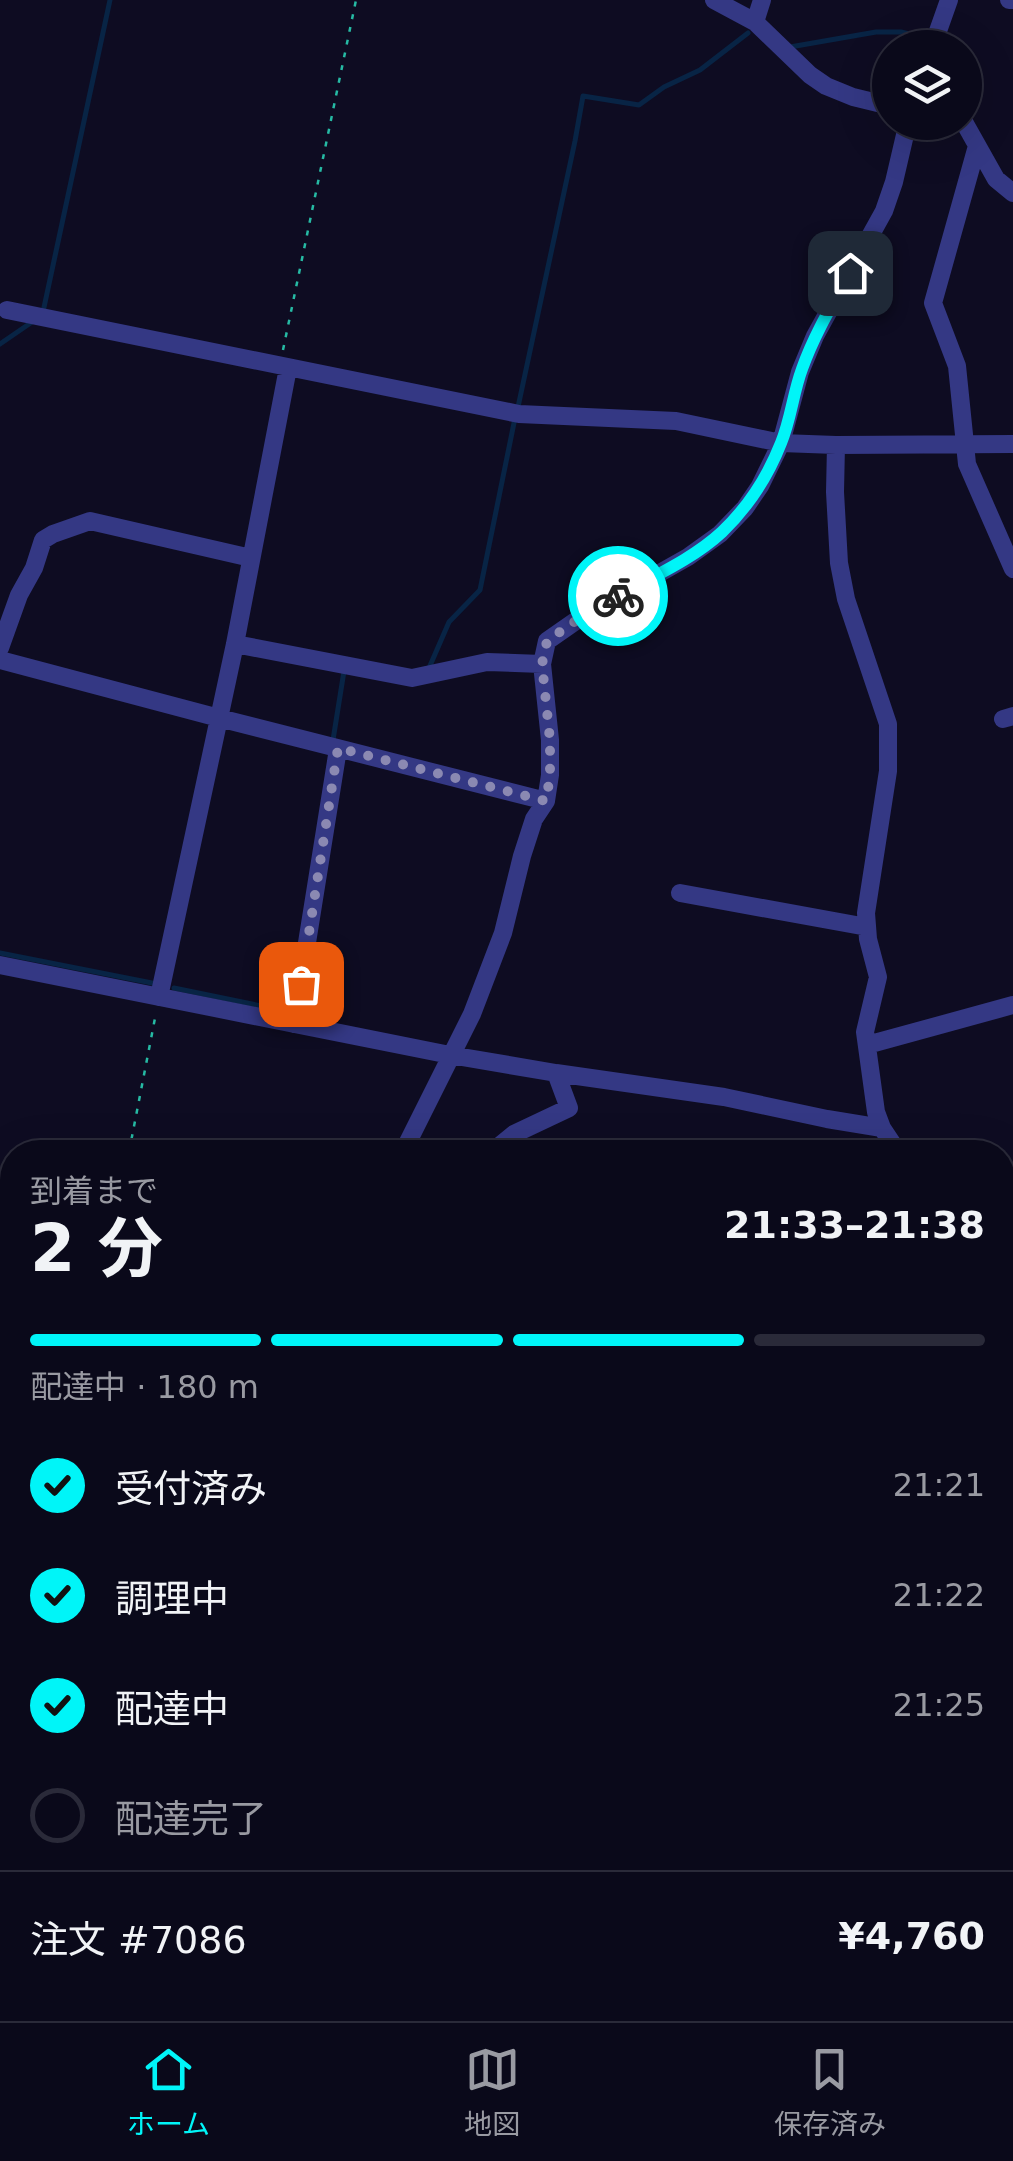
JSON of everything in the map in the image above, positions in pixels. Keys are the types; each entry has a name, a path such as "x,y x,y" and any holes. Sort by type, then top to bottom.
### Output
{"street":[{"path":"714,0 755,22 826,86 872,102"},
{"path":"755,22 762,0"},
{"path":"938,30 949,0"},
{"path":"409,1140 472,1014 503,933 534,819 546,801 550,740 542,664 547,641 688,557 720,534 752,497 782,443 800,372 815,336 884,211 904,140"},
{"path":"974,140 996,179 1013,192"},
{"path":"977,146 933,302 958,366 967,464 1013,569"},
{"path":"7,310 516,414 676,421 782,443 1013,444"},
{"path":"159,997 234,644 284,367"},
{"path":"836,445 839,563 846,599 888,724 888,771 866,913 878,977 865,1032 876,1112 890,1140"},
{"path":"0,648 43,540 53,534 90,521 250,558"},
{"path":"234,644 412,678 487,662 542,664"},
{"path":"0,660 546,801"},
{"path":"294,1024 338,748"},
{"path":"680,893 867,927"},
{"path":"0,964 450,1055 724,1097 882,1128"},
{"path":"867,1045 1013,1005"},
{"path":"507,1140 569,1108 556,1073"}],"path":[{"path":"284,367 356,0"},
{"path":"131,1140 159,997"}],"waterway":[{"path":"43,312 110,0"},
{"path":"518,407 583,96 639,105 664,87 700,70 748,33"},
{"path":"787,46 872,33"},
{"path":"0,344 32,322"},
{"path":"425,669 429,668 449,622 480,590 515,418"},
{"path":"333,740 344,671"},
{"path":"0,953 157,984"},
{"path":"174,988 286,1011 290,1006"}],"way so far":[{"path":"301,984 338,748 546,801 550,740 542,664 547,641 618,596"}],"route":[{"path":"618,596 688,557 720,534 745,508 782,443 800,372 850,273"}]}
